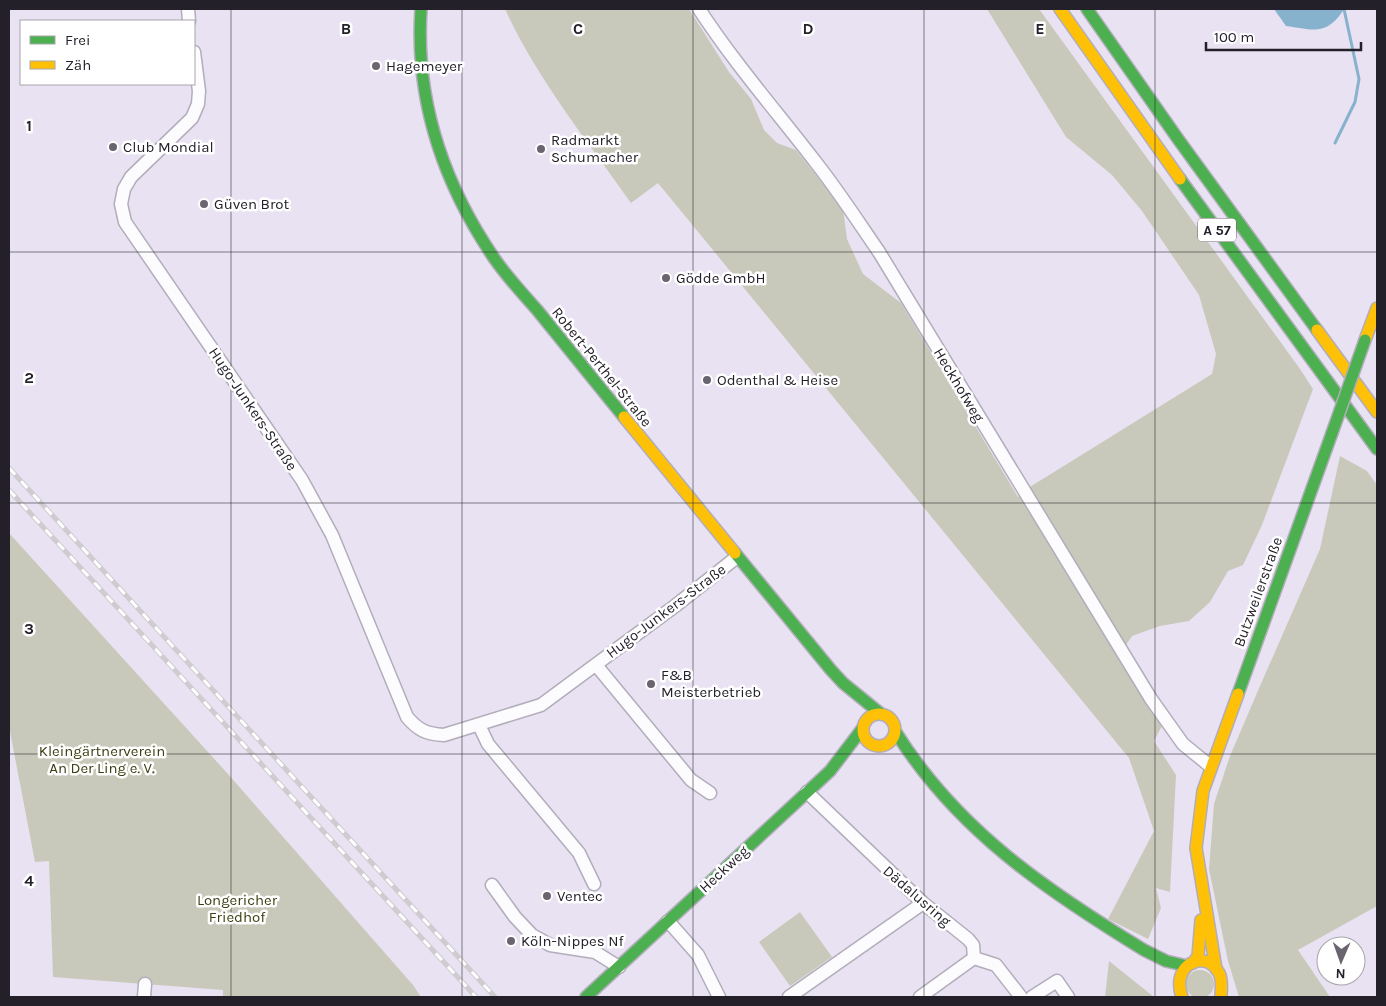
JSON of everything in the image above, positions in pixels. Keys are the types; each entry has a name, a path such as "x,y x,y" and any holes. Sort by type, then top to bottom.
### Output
{"main road":[{"name":"Robert-Perthel-Straße","path":"414,9 418,29 419,66 434,132 446,167 465,210 495,259 737,557 843,683 882,714"},
{"name":"Robert-Perthel-Straße","path":"418,29 421,9"},
{"name":"A 57","path":"1060,9 1159,151 1377,449"},
{"name":"A 57","path":"1087,9 1178,139 1377,412"},
{"name":"Butzweilerstraße","path":"1220,994 1196,848 1203,791 1210,766 1377,308"},
{"name":"Robert-Perthel-Straße","path":"843,683 864,726"},
{"path":"911,760 870,749 865,740 864,726 872,715 882,714 893,722 895,731 911,760 953,806 1011,862 1122,936 1166,961 1177,965 1205,962 1216,969"},
{"name":"Heckweg","path":"586,997 830,771 864,726"},
{"path":"870,749 890,742 895,731"},
{"name":"Heckweg","path":"830,771 870,749"},
{"name":"Butzweilerstraße","path":"1180,994 1179,976 1198,956 1202,892"},
{"path":"1122,936 1168,976 1180,994"}],"street":[{"name":"Heckhofweg","path":"699,9 741,71 818,165 879,252 1151,699 1183,744 1210,766"},
{"name":"Hugo-Junkers-Straße","path":"195,60 199,91 198,104 192,118 131,176 124,189 121,204 125,222 302,480 332,535 407,717 417,730 430,734 444,735 541,704 596,665 737,557"},
{"name":"Hugo-Junkers-Straße","path":"596,665 691,780 710,793"},
{"path":"479,725 488,744 580,853 594,884"},
{"name":"Dädalusring","path":"807,792 922,903 968,939 973,945 974,958"},
{"path":"492,885 515,917 532,935 550,945 595,952 618,967"},
{"path":"789,997 922,903"},
{"path":"668,921 698,955 719,997"},
{"path":"920,997 974,958 996,965 1021,997"},
{"path":"1032,997 1057,981 1068,997"},
{"path":"144,997 145,984"}],"green space":[{"path":"505,9 689,9 729,72 751,99 764,130 777,143 796,150 843,209 847,239 863,274 901,303 1018,497 1025,490 1212,374 1216,354 1199,295 1142,211 1112,175 1066,137 987,9 1039,9 1300,369 1313,389 1262,525 1243,565 1228,571 1210,602 1189,621 1160,626 1132,636 1124,648 1166,718 1154,741 1176,775 1170,892 1156,888 1161,908 1148,939 1108,919 1154,831 1129,758 658,183 631,203 547,85"},
{"path":"1340,456 1367,471 1377,485 1377,906 1323,936 1316,936 1316,940 1298,950 1316,976 1316,986 1323,986 1330,997 1239,997 1228,961 1209,869 1214,804 1230,756 1320,549"},
{"path":"9,533 228,774 413,985 421,997 223,997 223,990 53,977 49,861 35,862 9,726"},
{"path":"800,912 832,957 790,986 759,942"},
{"path":"1109,961 1154,997 1105,997"},
{"path":"1200,970 1210,974 1214,984 1210,994 1200,998 1190,994 1186,984 1190,974"}],"water":[{"path":"1274,9 1344,9 1332,24 1319,29 1312,29 1286,26"}],"waterway":[{"path":"1335,143 1355,102 1359,79 1344,9"}],"railway":[{"path":"9,468 495,997"},
{"path":"9,490 476,997"}],"traffic: fast":[{"path":"421,9 420,43 428,108 436,140 460,200 476,230 499,265 624,417"},
{"path":"1087,9 1178,139 1317,330"},
{"path":"1180,179 1377,449"},
{"path":"1332,433 1365,340"},
{"path":"1238,694 1332,433"},
{"path":"735,553 831,670 843,683 881,714"},
{"path":"586,997 830,771 862,729"},
{"path":"895,731 919,766 946,799 1006,855 1072,904 1144,950 1166,961 1187,966"}],"traffic: slow":[{"path":"1060,9 1180,179"},
{"path":"1365,340 1377,308"},
{"path":"1317,330 1377,412"},
{"path":"624,417 735,553"},
{"path":"1216,969 1196,848 1203,791 1238,694"},
{"path":"879,714 891,718 895,730 891,742 879,746 867,742 863,730 867,718 879,714"},
{"path":"1193,963 1198,956 1201,920"},
{"path":"1182,997 1181,976 1185,968 1191,963 1198,961 1206,962 1219,973 1221,997"}],"place":[{"name":"Hagemeyer","path":"376,66"},
{"name":"Club Mondial","path":"113,147"},
{"name":"Radmarkt Schumacher","path":"541,149"},
{"name":"Güven Brot","path":"204,204"},
{"name":"Gödde GmbH","path":"666,278"},
{"name":"Odenthal & Heise","path":"707,380"},
{"name":"F&B Meisterbetrieb","path":"651,684"},
{"name":"Ventec","path":"547,896"},
{"name":"Köln-Nippes Nf","path":"511,941"}],"park label":[{"name":"Kleingärtnerverein An Der Ling e. V.","path":"102,760"},
{"name":"Longericher Friedhof","path":"237,908"}]}
